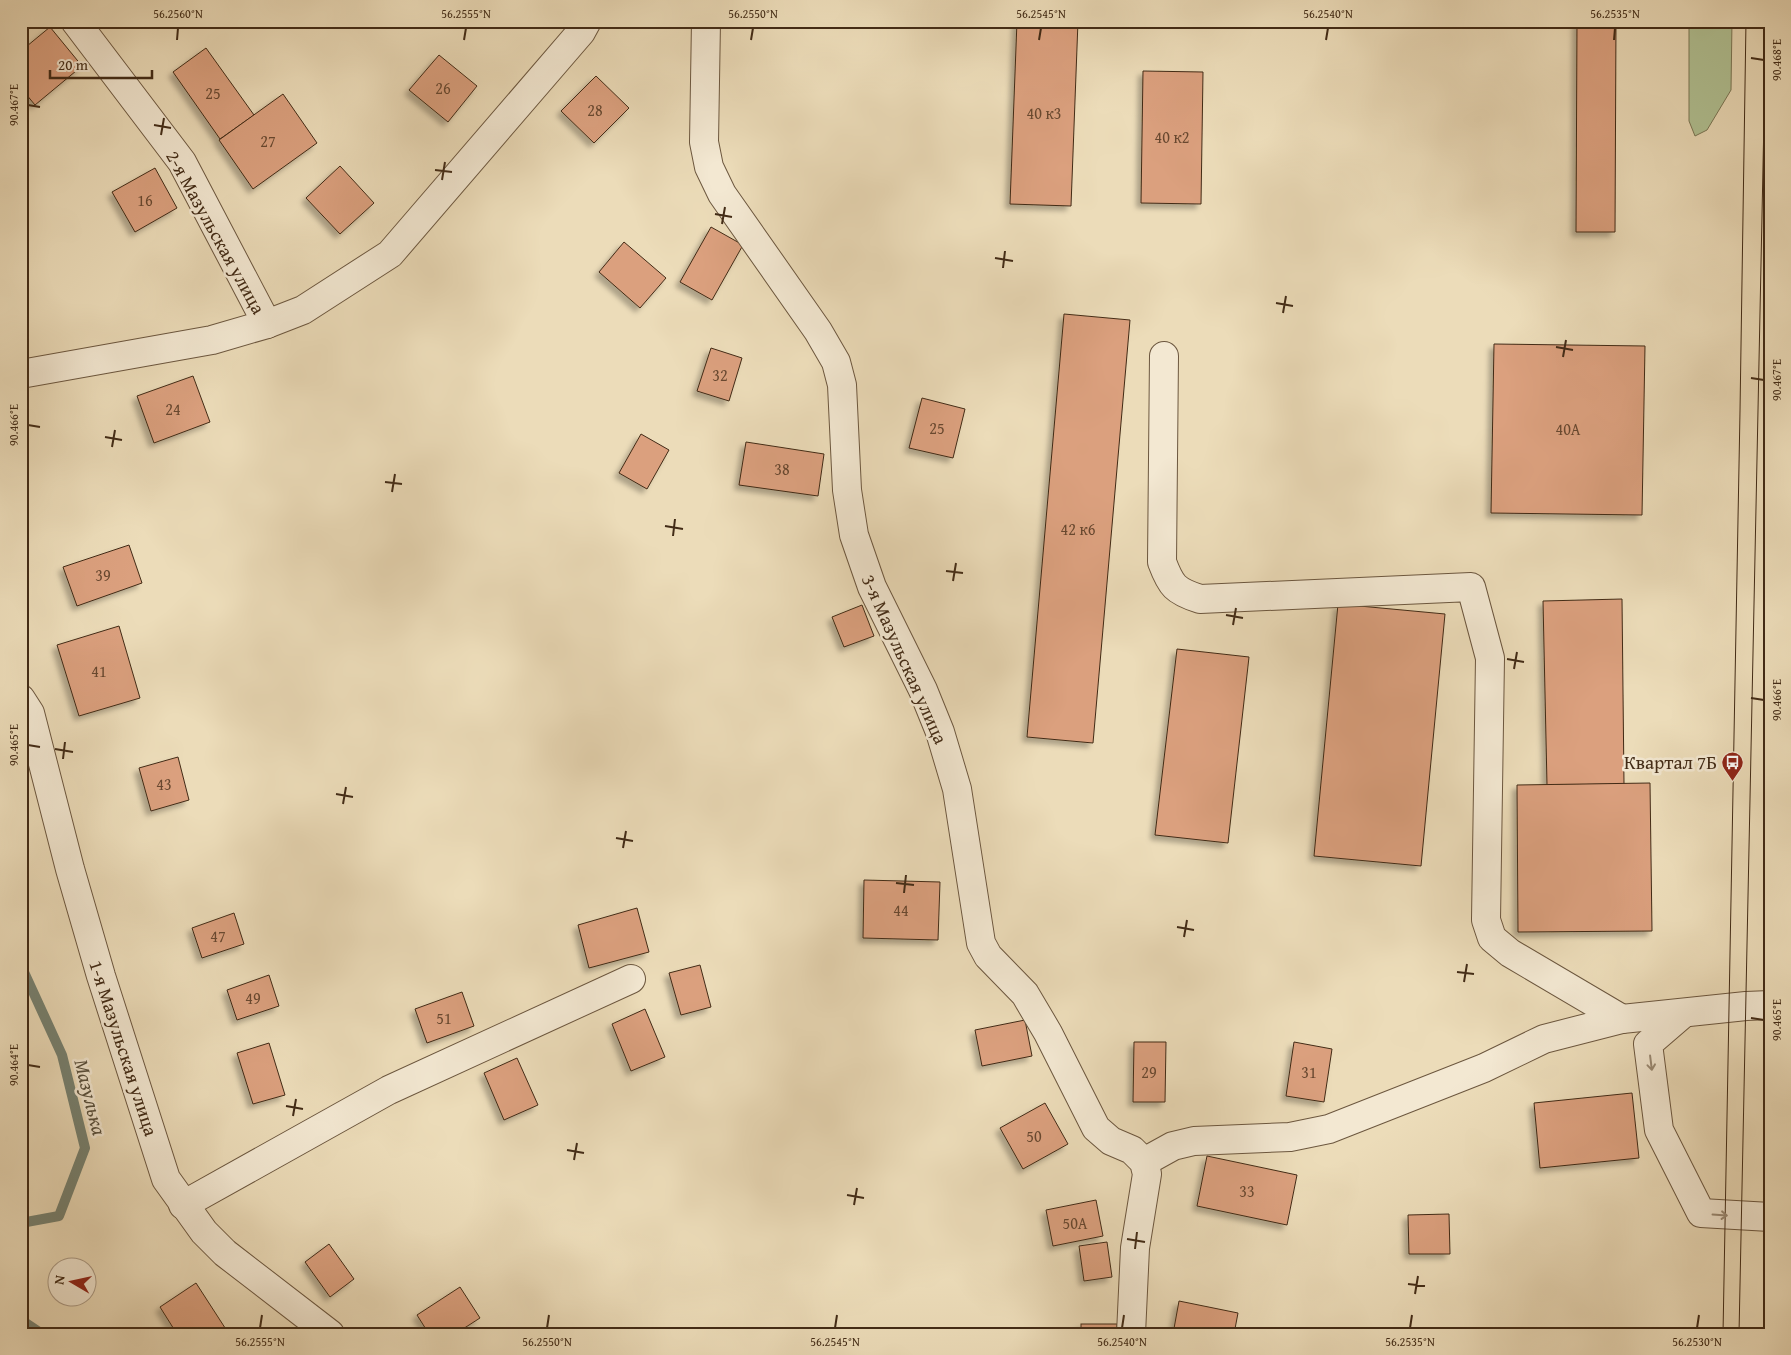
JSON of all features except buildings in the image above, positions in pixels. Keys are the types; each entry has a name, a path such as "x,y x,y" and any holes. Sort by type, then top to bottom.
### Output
{"street":[{"name":"2-я Мазульская улица","path":"74,21 182,162 267,324"},
{"path":"21,374 212,340 267,324 303,310 390,254 581,32 587,21"},
{"name":"3-я Мазульская улица","path":"706,21 704,142 709,167 722,194 818,331 836,362 842,385 847,490 854,535 872,587 922,690 940,732 957,789 981,943 988,956 1025,994 1048,1033 1096,1128 1111,1141 1132,1150 1144,1162"},
{"path":"1164,356 1162,562 1169,581 1183,594 1200,599 1471,587 1490,658 1486,920 1492,938 1510,953 1622,1019"},
{"name":"1-я Мазульская улица","path":"21,699 30,713 70,869 104,986 166,1179 204,1232 225,1252 330,1334"},
{"path":"183,1205 389,1090 631,979"},
{"path":"1131,1334 1135,1248 1147,1174 1144,1162 1173,1146 1194,1141 1290,1137 1330,1129 1484,1068 1544,1039 1622,1019 1770,1005"},
{"path":"1684,1013 1648,1044 1659,1130 1701,1213 1770,1217"}],"green space":[{"path":"1689,21 1732,21 1731,90 1707,130 1695,136 1689,121"}],"waterway":[{"name":"Мазулька","path":"21,952 24,972 62,1055 85,1148 59,1216 21,1223"},
{"name":"Мазулька","path":"21,1320 42,1334"}],"tram line":[{"path":"1723,1334 1746,21"},
{"path":"1739,1334 1766,21"}],"place":[{"name":"Квартал 7Б","path":"1733,781"}]}
